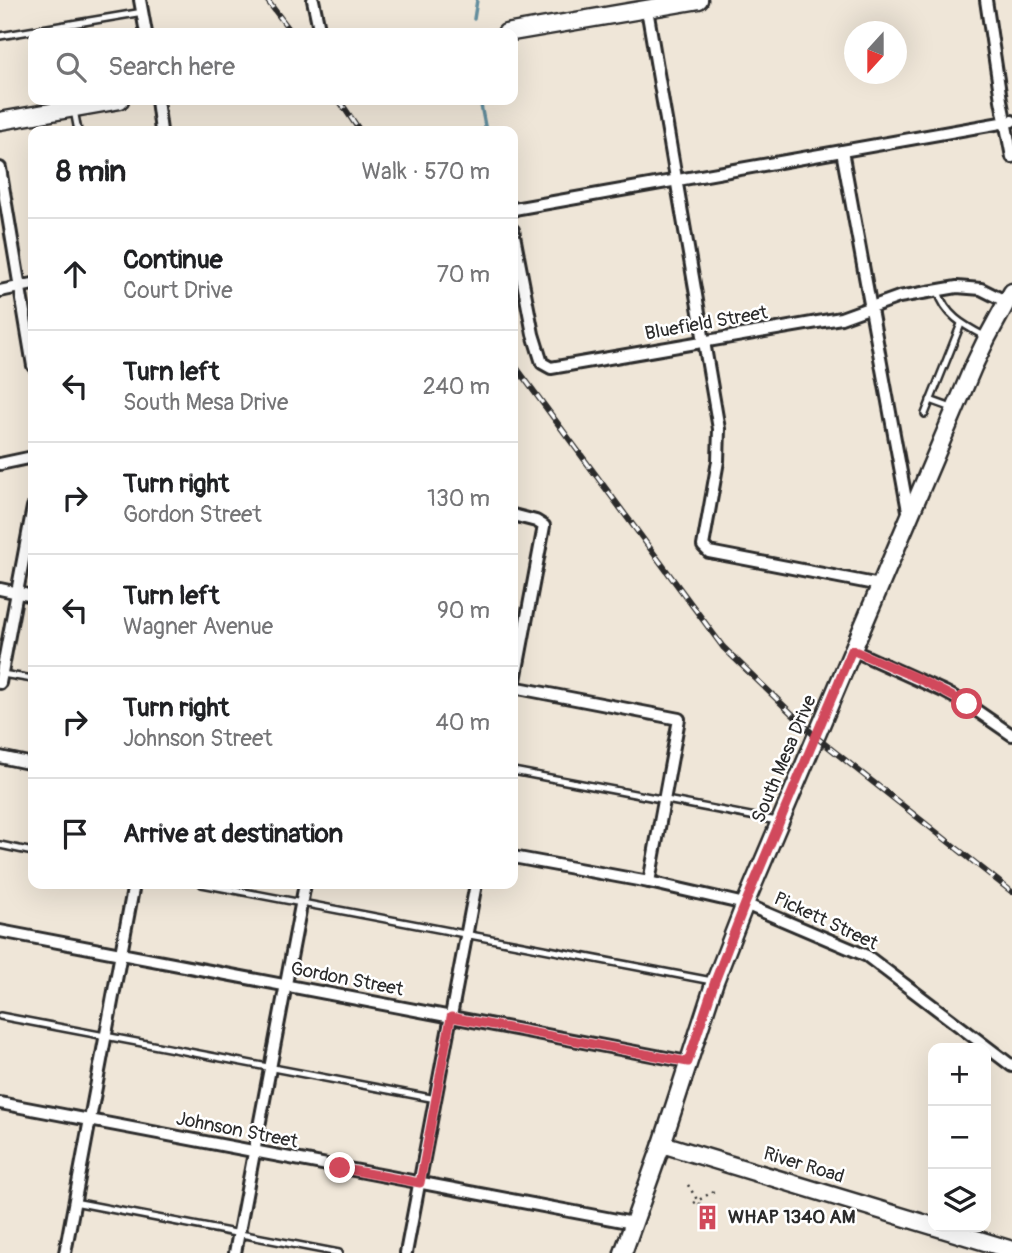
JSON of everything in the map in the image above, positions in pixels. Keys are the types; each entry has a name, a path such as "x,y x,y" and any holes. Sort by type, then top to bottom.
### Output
{"main road":[{"path":"518,31 637,7 699,0"},
{"path":"0,121 91,105"},
{"name":"South Mesa Drive","path":"622,1253 662,1143 715,981 745,904 955,409 987,338 1010,299"},
{"name":"River Road","path":"662,1143 928,1224"},
{"name":"River Road","path":"954,1232 1012,1250"}],"street":[{"path":"140,0 145,28"},
{"path":"313,0 319,28"},
{"path":"986,0 1009,122 1012,157"},
{"path":"637,7 675,180 717,418 720,446 703,542 705,549 709,552 880,586"},
{"path":"158,105 160,126"},
{"path":"518,209 1009,122"},
{"path":"842,151 909,516"},
{"path":"0,168 3,207 28,338"},
{"name":"Bluefield Street","path":"518,256 533,334 542,363 551,368 841,318 900,297 957,287 981,289 1010,299"},
{"path":"0,291 28,285"},
{"path":"0,464 28,458"},
{"path":"518,516 544,526 518,662"},
{"path":"1,678 28,534"},
{"path":"0,589 28,595"},
{"path":"852,650 945,692 1012,735"},
{"path":"518,689 679,719 649,882"},
{"path":"0,757 28,763"},
{"name":"Pickett Street","path":"518,858 649,882 745,904 867,956 1012,1066"},
{"path":"65,1253 133,889"},
{"path":"235,1253 304,889"},
{"path":"407,1253 475,889"},
{"name":"Gordon Street","path":"0,931 688,1062"},
{"name":"Johnson Street","path":"0,1103 633,1223"}],"lane":[{"path":"48,28 143,12"},
{"path":"0,36 28,31"},
{"path":"74,108 77,126"},
{"path":"938,290 945,308 961,324 987,338"},
{"path":"925,414 961,324"},
{"path":"930,400 955,409"},
{"path":"1,678 28,680"},
{"path":"518,772 780,822"},
{"path":"0,845 28,851"},
{"path":"228,889 715,981"},
{"path":"0,1016 436,1099"},
{"path":"74,1202 340,1253"}],"path":[{"path":"688,1185 696,1202 701,1206"},
{"path":"696,1202 714,1191"}],"waterway":[{"path":"474,19 477,0"},
{"path":"481,105 485,126"}],"railway":[{"path":"267,0 288,28"},
{"path":"342,105 357,126"},
{"path":"518,370 723,647 816,737 1012,892"}],"place":[{"name":"WHAP 1340 AM","path":"708,1217"}],"route":[{"path":"340,1168 420,1183 451,1017 688,1062 745,904 852,650 917,678 967,704"}]}
